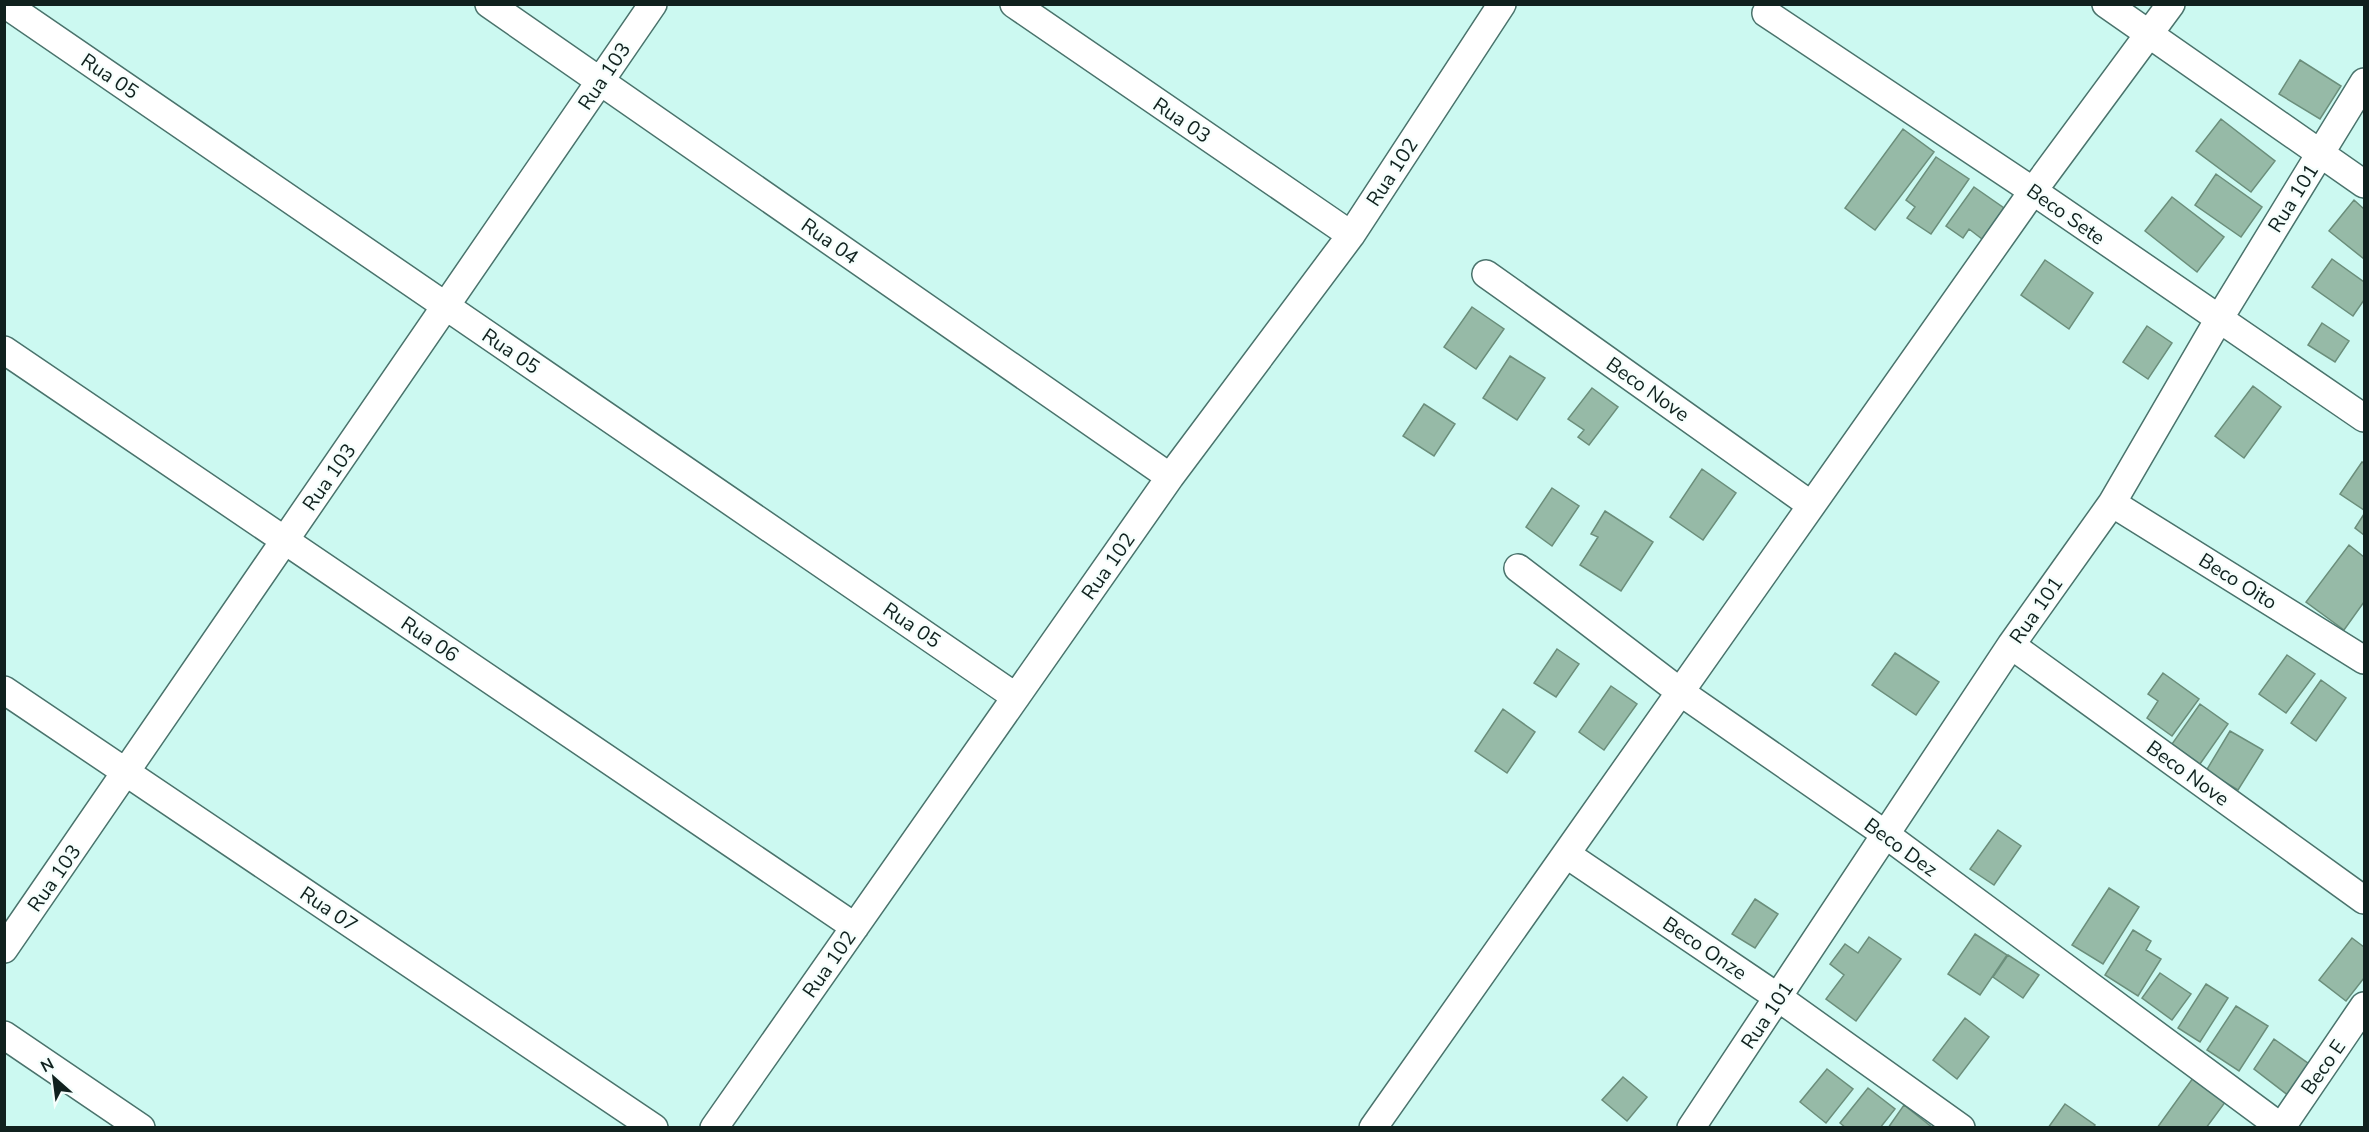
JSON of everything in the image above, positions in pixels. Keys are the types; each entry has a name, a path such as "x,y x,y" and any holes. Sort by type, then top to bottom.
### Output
{"street":[{"name":"Rua 05","path":"5,4 1016,697"},
{"name":"Rua 04","path":"489,4 1170,477"},
{"name":"Rua 103","path":"4,949 653,4"},
{"name":"Rua 03","path":"1014,4 1351,235"},
{"name":"Rua 102","path":"714,1128 1170,477 1351,235 1502,4"},
{"path":"2106,4 2364,184"},
{"path":"1373,1128 2032,191 2171,4"},
{"name":"Beco Sete","path":"1766,13 2364,418"},
{"name":"Rua 101","path":"1691,1128 2011,645 2112,503 2219,319 2364,82"},
{"name":"Beco Nove","path":"1486,274 1810,505"},
{"name":"Rua 06","path":"4,350 855,927"},
{"name":"Beco Oito","path":"2112,503 2364,660"},
{"name":"Beco Dez","path":"1518,568 1679,691 1885,834 2281,1127"},
{"name":"Beco Nove","path":"2011,645 2364,900"},
{"name":"Rua 07","path":"4,690 654,1128"},
{"name":"Beco Onze","path":"1566,854 1779,998 1961,1128"},
{"name":"Beco E","path":"2281,1127 2364,1006"},
{"path":"4,1035 141,1128"}],"building":[{"path":"2300,60 2341,86 2320,119 2279,94"},
{"path":"2221,119 2275,161 2251,192 2196,151"},
{"path":"1903,129 1934,152 1875,230 1845,208"},
{"path":"1936,157 1969,179 1931,234 1907,218 1915,207 1906,200"},
{"path":"2216,174 2262,207 2241,237 2195,205"},
{"path":"1974,187 2004,208 1982,239 1969,229 1963,238 1946,226"},
{"path":"2172,197 2224,237 2197,272 2145,231"},
{"path":"2354,200 2364,209 2364,259 2329,231"},
{"path":"2332,259 2364,282 2364,300 2353,316 2312,287"},
{"path":"2045,260 2093,293 2069,329 2021,295"},
{"path":"1472,307 1504,329 1476,369 1444,347"},
{"path":"2322,323 2349,341 2335,362 2308,345"},
{"path":"2147,326 2172,343 2148,379 2123,362"},
{"path":"1510,356 1545,378 1517,420 1483,398"},
{"path":"2253,386 2281,407 2244,458 2215,436"},
{"path":"1592,388 1618,407 1589,445 1578,437 1584,430 1568,419"},
{"path":"1424,404 1455,424 1434,456 1403,436"},
{"path":"2362,462 2364,463 2364,510 2340,494"},
{"path":"1702,469 1736,493 1703,540 1670,517"},
{"path":"1552,488 1579,506 1552,546 1526,527"},
{"path":"1605,511 1653,542 1621,591 1580,565 1598,537 1591,534"},
{"path":"2364,514 2364,535 2355,528"},
{"path":"2349,545 2364,557 2364,602 2344,630 2306,602"},
{"path":"1557,649 1579,664 1556,697 1534,683"},
{"path":"1895,653 1939,682 1916,715 1872,685"},
{"path":"2287,655 2315,674 2286,713 2259,694"},
{"path":"2163,673 2199,699 2172,736 2147,718 2158,701 2148,694"},
{"path":"2321,680 2346,698 2316,741 2291,723"},
{"path":"1611,686 1637,704 1604,750 1579,732"},
{"path":"2200,704 2228,724 2200,764 2172,744"},
{"path":"1503,709 1535,732 1507,773 1475,751"},
{"path":"2230,731 2263,750 2238,790 2206,771"},
{"path":"1998,830 2021,846 1994,885 1970,869"},
{"path":"2109,888 2139,907 2103,964 2072,945"},
{"path":"1755,899 1778,914 1755,948 1732,934"},
{"path":"2133,930 2151,941 2146,950 2161,959 2138,996 2105,975"},
{"path":"1975,934 2007,955 1980,995 1948,974"},
{"path":"1869,937 1901,959 1856,1021 1826,999 1844,975 1830,964 1845,944 1858,953"},
{"path":"2352,938 2364,947 2364,978 2346,1001 2319,980"},
{"path":"2008,955 2039,975 2023,998 1993,977"},
{"path":"2160,973 2191,994 2172,1020 2142,998"},
{"path":"2206,984 2228,998 2200,1042 2178,1028"},
{"path":"2236,1006 2268,1026 2239,1071 2207,1050"},
{"path":"1965,1018 1989,1037 1957,1079 1933,1060"},
{"path":"2274,1039 2312,1066 2289,1096 2254,1069"},
{"path":"1827,1069 1853,1089 1826,1123 1800,1102"},
{"path":"1623,1077 1647,1097 1627,1121 1602,1100"},
{"path":"2193,1078 2226,1101 2206,1128 2157,1128"},
{"path":"1868,1088 1895,1109 1880,1128 1846,1128 1840,1123"},
{"path":"2065,1104 2095,1125 2093,1128 2048,1128"},
{"path":"1904,1105 1933,1128 1888,1128"}]}
